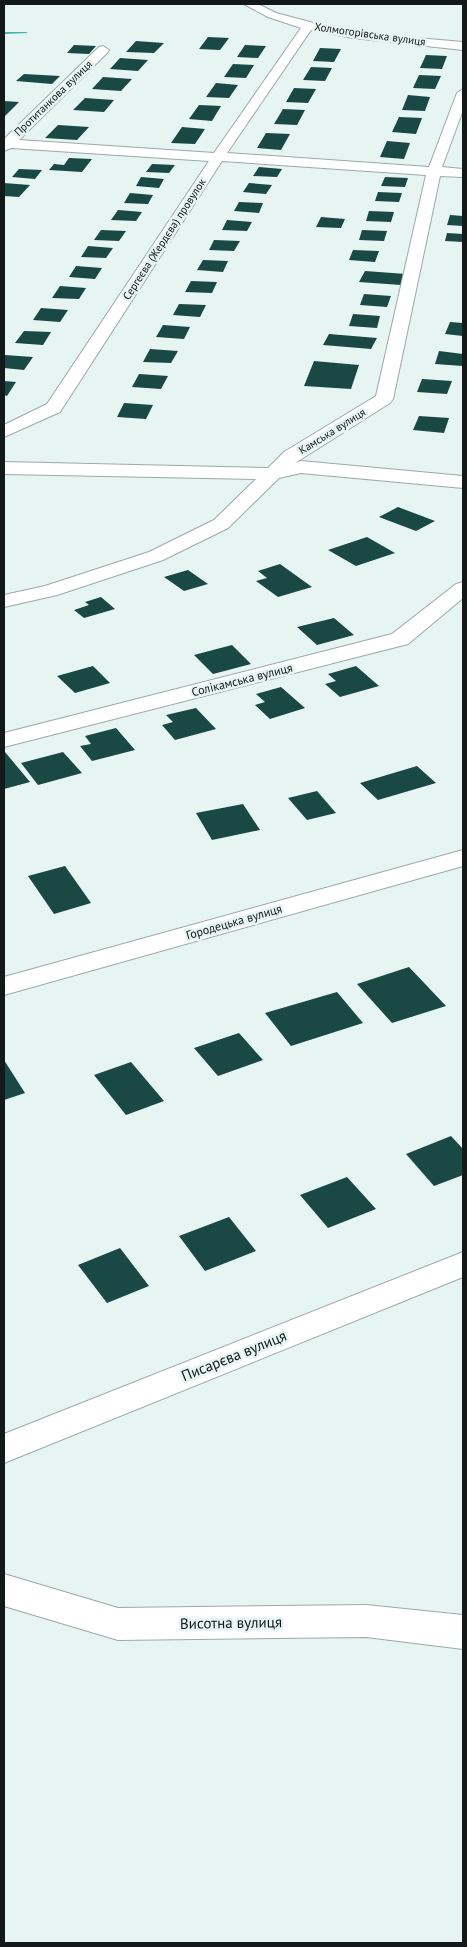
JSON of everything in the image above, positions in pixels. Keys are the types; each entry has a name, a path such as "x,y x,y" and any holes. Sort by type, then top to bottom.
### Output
{"street":[{"name":"Холмогорівська вулиця","path":"250,4 268,15 308,26 341,32 463,46"},
{"name":"Сергеєва (Жердєва) провулок","path":"4,432 54,408 218,157 308,26"},
{"name":"Протитанкова вулиця","path":"5,145 103,50"},
{"name":"Камська вулиця","path":"4,601 50,590 156,556 221,524 291,456 384,399 434,171 463,93"},
{"path":"5,145 463,173"},
{"path":"4,468 272,474 302,468 463,482"},
{"name":"Солікамська вулиця","path":"4,740 400,639 463,588"},
{"name":"Городецька вулиця","path":"4,986 463,858"},
{"name":"Писарєва вулиця","path":"4,1449 463,1264"},
{"name":"Висотна вулиця","path":"4,1590 118,1624 366,1621 463,1632"}],"building":[{"path":"208,37 229,38 220,50 199,49"},
{"path":"136,41 164,43 154,53 126,52"},
{"path":"74,45 96,46 89,54 67,53"},
{"path":"245,45 266,46 258,58 237,57"},
{"path":"320,48 341,49 334,62 313,61"},
{"path":"426,55 447,56 442,69 420,68"},
{"path":"120,58 148,60 138,71 110,69"},
{"path":"233,64 254,65 246,78 224,77"},
{"path":"311,67 332,68 325,81 303,80"},
{"path":"24,74 60,76 52,84 16,81"},
{"path":"419,75 441,76 435,89 413,88"},
{"path":"103,77 132,79 121,91 92,89"},
{"path":"216,83 238,85 229,98 206,97"},
{"path":"294,88 316,89 308,103 286,102"},
{"path":"408,95 430,97 425,111 402,110"},
{"path":"85,98 114,100 104,112 73,110"},
{"path":"4,101 19,102 4,117"},
{"path":"199,105 221,106 212,121 189,119"},
{"path":"283,109 305,110 297,125 274,124"},
{"path":"399,117 422,118 416,134 392,132"},
{"path":"58,125 89,127 77,140 45,138"},
{"path":"182,127 205,129 195,144 171,143"},
{"path":"266,133 290,134 281,150 257,148"},
{"path":"387,141 410,143 404,159 380,157"},
{"path":"69,158 92,159 82,172 49,170 54,164 64,165"},
{"path":"152,164 175,165 169,173 146,172"},
{"path":"259,167 282,169 277,177 253,176"},
{"path":"19,169 42,170 35,179 12,177"},
{"path":"141,177 164,179 159,188 136,186"},
{"path":"385,177 408,178 405,187 381,186"},
{"path":"4,183 30,185 19,197 4,196"},
{"path":"249,183 272,185 266,194 243,192"},
{"path":"378,192 402,193 399,202 375,201"},
{"path":"130,193 153,195 148,204 124,203"},
{"path":"239,202 263,203 259,213 234,211"},
{"path":"118,210 142,212 136,221 111,220"},
{"path":"369,211 394,212 391,222 366,221"},
{"path":"450,215 463,216 463,226 447,225"},
{"path":"321,217 345,219 341,228 316,227"},
{"path":"227,220 252,222 247,231 222,230"},
{"path":"101,230 126,231 119,241 94,240"},
{"path":"362,230 387,231 384,241 359,240"},
{"path":"447,233 463,234 463,242 445,241"},
{"path":"214,240 240,241 234,251 209,250"},
{"path":"88,246 113,248 106,258 81,257"},
{"path":"353,250 379,251 375,262 349,260"},
{"path":"203,260 228,261 223,272 197,270"},
{"path":"76,266 102,268 95,279 69,277"},
{"path":"365,271 406,274 401,285 359,282"},
{"path":"191,281 217,282 212,293 185,292"},
{"path":"60,286 86,288 79,299 52,298"},
{"path":"364,294 391,296 387,307 360,305"},
{"path":"179,304 206,305 200,317 173,315"},
{"path":"41,308 68,310 60,322 33,320"},
{"path":"353,314 380,316 377,328 349,326"},
{"path":"450,322 463,323 463,336 445,334"},
{"path":"163,325 190,327 184,339 156,337"},
{"path":"24,331 51,332 43,345 15,343"},
{"path":"329,334 377,338 371,349 323,345"},
{"path":"150,349 178,351 171,363 143,362"},
{"path":"439,351 463,354 463,366 435,364"},
{"path":"5,355 33,357 24,370 4,368"},
{"path":"314,361 359,365 351,389 304,386"},
{"path":"139,374 168,376 161,389 132,387"},
{"path":"422,379 452,381 447,394 417,392"},
{"path":"4,381 16,382 7,396 4,395"},
{"path":"124,403 153,405 146,419 117,417"},
{"path":"419,416 449,418 444,433 413,430"},
{"path":"398,507 435,521 416,531 379,517"},
{"path":"367,537 395,553 356,566 328,550"},
{"path":"280,564 312,587 278,597 256,581 267,578 258,571"},
{"path":"188,570 208,584 184,591 164,577"},
{"path":"101,597 115,609 84,618 74,610 89,605 85,602"},
{"path":"334,618 354,635 317,645 297,627"},
{"path":"232,645 251,664 213,674 194,655"},
{"path":"93,666 110,683 75,693 57,676"},
{"path":"356,666 379,686 340,697 325,684 336,681 328,674"},
{"path":"281,687 305,708 270,719 255,705 265,702 256,694"},
{"path":"196,708 216,729 175,740 162,725 173,722 166,715"},
{"path":"116,728 135,750 92,761 80,746 91,744 85,736"},
{"path":"5,752 30,782 4,789"},
{"path":"63,752 82,773 38,785 21,763"},
{"path":"417,766 436,783 378,800 360,783"},
{"path":"317,791 336,813 307,820 288,798"},
{"path":"243,804 260,830 212,840 196,813"},
{"path":"65,866 91,903 54,914 28,876"},
{"path":"409,967 446,1006 392,1023 357,984"},
{"path":"337,992 363,1023 291,1046 265,1013"},
{"path":"239,1033 263,1060 218,1076 194,1048"},
{"path":"4,1060 25,1093 4,1100"},
{"path":"131,1062 164,1101 126,1115 94,1075"},
{"path":"451,1136 463,1149 463,1175 434,1186 406,1154"},
{"path":"347,1177 376,1209 328,1228 300,1195"},
{"path":"229,1217 256,1251 205,1271 179,1236"},
{"path":"120,1248 149,1286 107,1303 78,1265"}],"waterway":[{"path":"4,33 26,33"}]}
